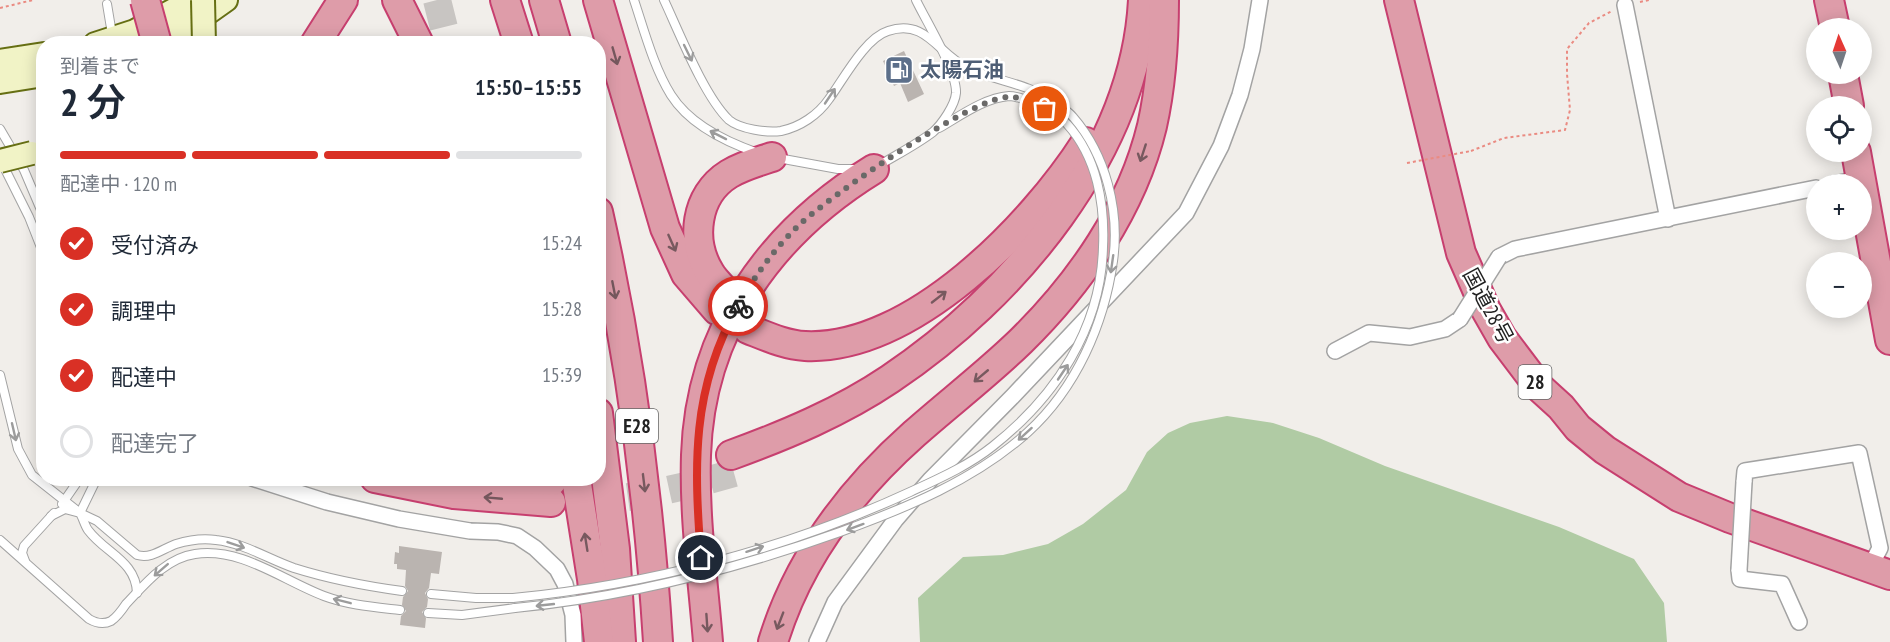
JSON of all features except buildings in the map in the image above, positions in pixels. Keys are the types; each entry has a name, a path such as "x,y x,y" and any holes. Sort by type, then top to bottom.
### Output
{"highway":[{"path":"144,0 154,36"},
{"path":"320,36 344,0"},
{"path":"397,0 415,36"},
{"path":"505,0 516,36"},
{"path":"544,0 554,36"},
{"path":"598,0 665,228 686,274 721,300 700,247 699,221 703,202 727,175 772,157"},
{"path":"774,642 792,594 814,550 857,492 913,435 1028,334 1074,283 1097,249 1130,186 1151,128 1158,95 1143,0"},
{"path":"732,464 889,380 957,328 1017,270 1068,206 1087,175 1150,38 1164,0"},
{"name":"国道28号","path":"1399,0 1461,253 1486,310 1502,338 1539,387 1578,428 1605,450 1679,497 1730,518 1880,571"},
{"path":"1829,0 1832,18"},
{"path":"751,322 781,342 804,346 826,345 869,336 933,302 1011,235 1055,185 1074,161 1112,99 1126,71 1150,38"},
{"path":"1859,165 1890,340"},
{"path":"708,642 696,489 696,454 702,404 716,354 724,332 747,290 778,247 822,204 874,169"},
{"name":"E28","path":"606,253 639,437 652,547 658,642"},
{"name":"E28","path":"606,477 615,549 621,642"},
{"path":"414,486 454,494 560,487 592,579 599,642"}],"main road":[{"path":"116,36 164,17 192,0"},
{"path":"203,0 204,36"},
{"path":"170,36 226,0"},
{"path":"0,61 36,55"},
{"path":"0,82 36,76"}],"street":[{"path":"817,642 835,602 896,519 931,479 1186,213 1221,146 1240,95 1252,49 1260,0"},
{"path":"1625,4 1668,219"},
{"path":"1847,174 1859,165"},
{"path":"1335,351 1370,333 1410,337 1445,329 1460,318 1498,256 1515,249 1806,190"},
{"path":"1799,622 1782,584 1740,579 1738,570 1745,471 1859,453 1880,548 1880,571"},
{"path":"277,486 327,502 399,519 517,536 535,548 556,568 565,584 573,615 574,642"}],"lane":[{"path":"430,594 513,598 583,590 657,575 810,532 859,514 946,475 991,448 1023,420 1052,388 1078,347 1098,294 1103,261 1101,201 1095,172 1082,145 1066,123 1045,109 1026,100 1009,96 980,104 934,130 874,169 838,169 772,157 729,141 691,119 671,95 658,67 634,0"},
{"path":"428,613 462,615 585,600 679,582 809,543 876,519 952,484 1004,452 1029,432 1053,405 1085,355 1095,332 1114,253 1114,228 1109,187 1095,149 1071,115 1051,100 1025,86 984,75 963,66 922,32 908,28 887,31 871,42 818,113 793,128 769,133 730,121 712,97 690,58 663,0"},
{"path":"916,0 953,78 956,92 953,103 934,130"},
{"path":"104,36 107,4"},
{"path":"0,129 18,155 36,198"},
{"path":"18,155 29,217 36,235"},
{"path":"0,375 20,457 36,478"},
{"path":"45,486 80,513 88,530 130,569 136,583 137,593"},
{"path":"47,488 64,490 71,486"},
{"path":"26,562 22,553 24,546 75,486"},
{"path":"80,513 93,486"},
{"path":"51,516 65,509 80,513 97,521 133,553 142,557 153,555 184,542 214,539 234,543 292,567 326,577 364,586 402,591"},
{"path":"0,540 94,622 104,623 114,619 137,593 177,558 213,552 243,560 325,596 354,604 400,610"}],"path":[{"path":"0,8 33,0"},
{"path":"1407,163 1471,151 1504,138 1565,130 1570,110 1567,49 1590,23 1625,4"}],"green space":[{"path":"1227,416 1273,423 1319,438 1385,466 1559,527 1634,559 1664,603 1667,642 920,642 918,598 963,557 1003,555 1048,544 1083,524 1126,490 1147,452 1168,433 1190,423"}],"tunnel":[{"path":"437,0 446,36"},
{"path":"586,501 660,492 734,473"}],"way so far":[{"path":"738,306 761,268 798,225 849,184 980,104 1009,96 1026,100 1045,109"}],"place":[{"name":"太陽石油","path":"899,70"}],"route":[{"path":"701,558 696,489 698,430 707,379 724,332 738,306"}]}
